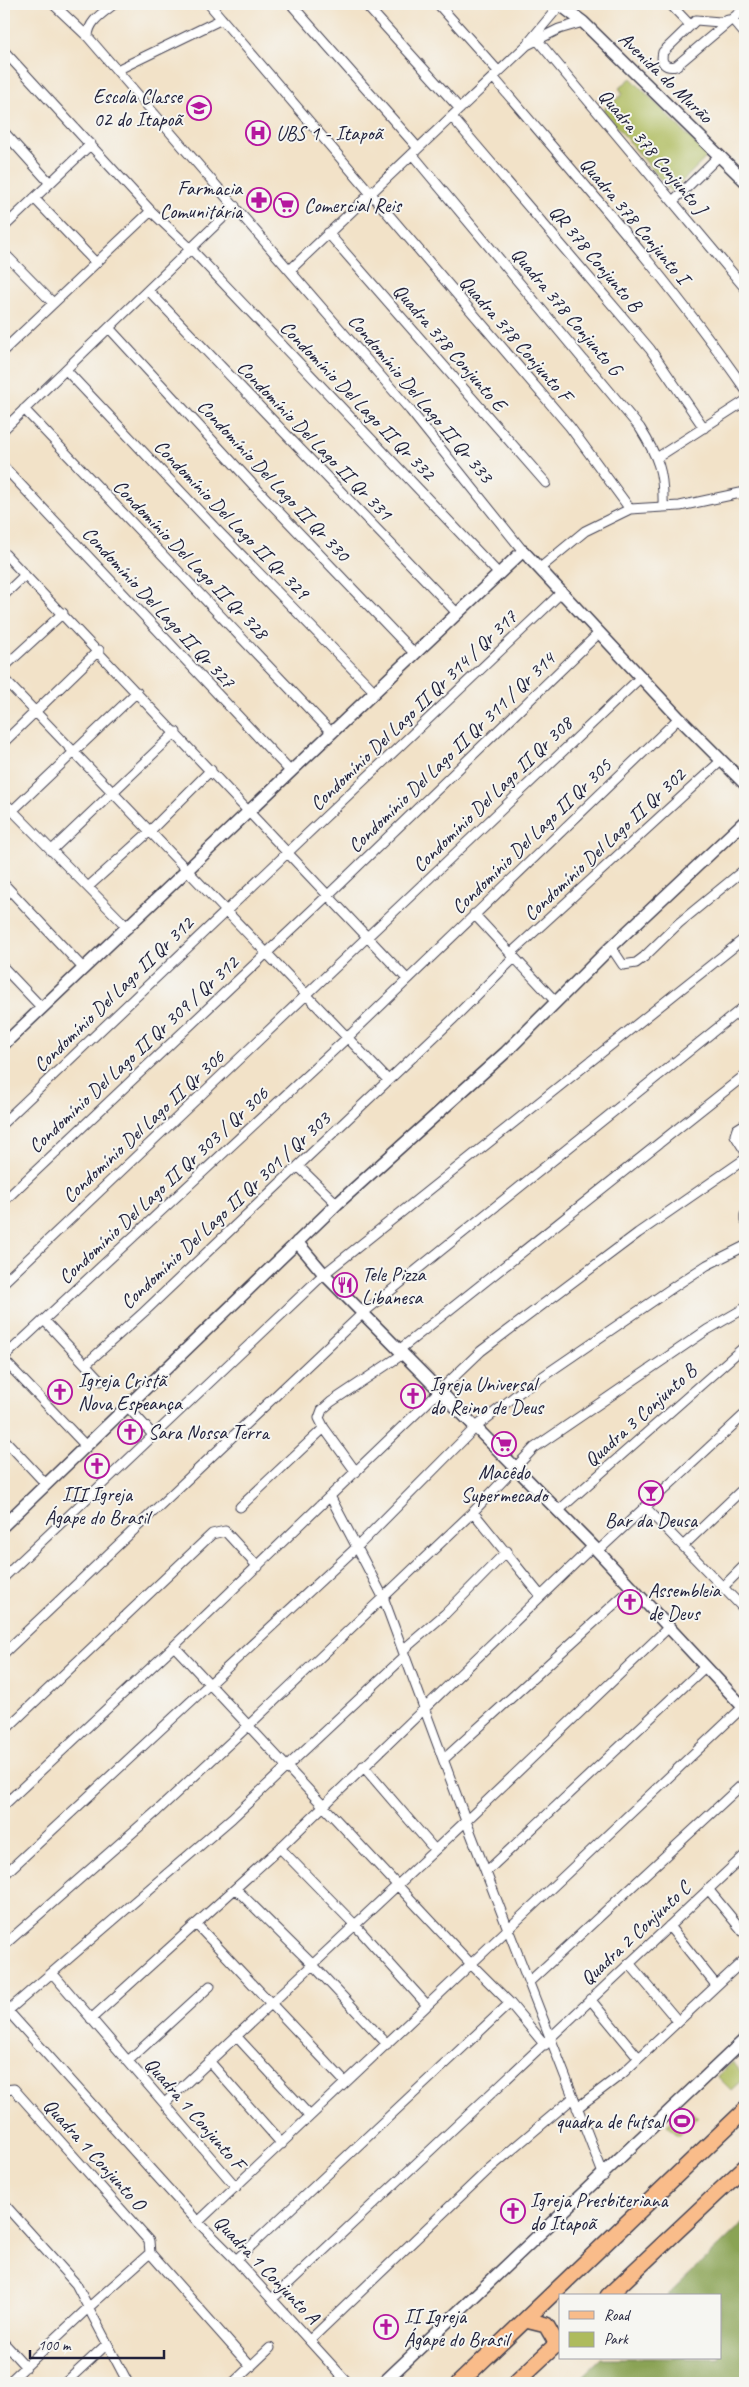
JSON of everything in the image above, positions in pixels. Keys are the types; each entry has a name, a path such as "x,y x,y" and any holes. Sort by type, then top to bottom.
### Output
{"main road":[{"path":"459,2383 745,2110"},
{"path":"610,2294 745,2167"},
{"path":"515,2383 559,2342 546,2325 535,2320 526,2320"}],"street":[{"name":"Condomínio Del Lago II Qr 333","path":"53,4 88,37 290,270 410,410 523,551"},
{"path":"88,37 88,29 93,22 114,4"},
{"name":"Quadra 378 Conjunto F","path":"209,4 570,427 630,509"},
{"name":"Quadra 378 Conjunto G","path":"291,4 623,404 658,457 664,486 663,506"},
{"path":"365,4 460,109"},
{"name":"Quadra 378 Conjunto I","path":"438,4 679,300 745,389"},
{"path":"290,270 535,38 560,4"},
{"name":"Avenida do Murão","path":"560,4 583,22 745,181"},
{"path":"670,4 690,25"},
{"path":"732,19 720,22 696,20 663,52 661,58 663,64 669,68 676,66 732,19 745,8"},
{"path":"117,70 222,19"},
{"path":"732,19 745,34"},
{"path":"535,38 583,22"},
{"name":"Quadra 378 Conjunto J","path":"535,38 745,288"},
{"name":"Condomínio Del Lago II Qr 332","path":"4,51 151,211 192,250 498,573"},
{"name":"QR 378 Conjunto B","path":"452,117 650,349 704,428"},
{"path":"4,132 49,182"},
{"path":"5,221 34,198 90,144"},
{"path":"673,201 720,155"},
{"path":"34,198 96,262"},
{"path":"4,429 149,292 235,206"},
{"path":"4,336 7,346 151,211"},
{"name":"Quadra 378 Conjunto E","path":"328,233 546,483"},
{"path":"4,253 53,303"},
{"name":"Condomínio Del Lago II Qr 331","path":"149,292 456,612"},
{"name":"Condomínio Del Lago II Qr 330","path":"110,329 256,488 414,653"},
{"name":"Condomínio Del Lago II Qr 329","path":"66,370 216,530 374,692"},
{"path":"658,457 745,401"},
{"name":"Condomínio Del Lago II Qr 328","path":"24,409 331,732"},
{"name":"Condomínio Del Lago II Qr 327","path":"4,467 290,771"},
{"path":"540,569 585,531 630,509 680,506 745,492"},
{"path":"4,1044 128,928 186,870 456,612 523,551 679,718 745,784"},
{"path":"4,553 99,650 289,852 327,896 407,979"},
{"path":"4,595 25,575"},
{"name":"Condomínio Del Lago II Qr 314 / Qr 317","path":"225,912 562,592"},
{"path":"4,667 63,613"},
{"name":"Condomínio Del Lago II Qr 311 / Qr 314","path":"265,954 600,633"},
{"path":"4,742 99,650"},
{"name":"Condomínio Del Lago II Qr 308","path":"307,996 641,677"},
{"path":"4,679 265,954 388,1080"},
{"path":"12,811 73,750 137,692"},
{"name":"Condomínio Del Lago II Qr 305","path":"346,1038 679,718"},
{"path":"51,851 176,732"},
{"name":"Condomínio Del Lago II Qr 302","path":"388,1080 512,956 722,760"},
{"path":"88,887 149,832 211,770"},
{"path":"4,802 128,928"},
{"path":"5,1520 128,1407 336,1204 506,1052 611,947 745,821"},
{"path":"611,947 623,965 636,963 679,923 745,869"},
{"path":"4,884 84,969"},
{"name":"Condomínio Del Lago II Qr 312","path":"4,1122 225,912"},
{"path":"474,914 556,1002"},
{"path":"4,1577 324,1274 745,938"},
{"name":"Condomínio Del Lago II Qr 309 / Qr 312","path":"4,1201 265,954"},
{"path":"4,968 42,1008"},
{"name":"Condomínio Del Lago II Qr 306","path":"4,1282 307,996"},
{"path":"4,1653 363,1313 745,1006"},
{"name":"Condomínio Del Lago II Qr 303 / Qr 306","path":"4,1359 346,1038"},
{"path":"356,1472 324,1428 319,1418 322,1410 401,1352 745,1074"},
{"name":"Condomínio Del Lago II Qr 301 / Qr 303","path":"86,1364 388,1080"},
{"path":"745,1124 737,1129 735,1135 745,1151"},
{"path":"4,1805 258,1567 481,1351 638,1233 745,1159"},
{"path":"298,1166 336,1204"},
{"path":"745,1216 745,1221"},
{"path":"198,2222 282,2144 344,2082 387,2044 508,1928 744,1708 633,1587 324,1274 297,1242"},
{"path":"4,1875 357,1547 476,1427 520,1392 678,1284 707,1265 745,1246"},
{"path":"4,1945 157,1810 248,1726 473,1512 514,1468 545,1440 707,1330 745,1308"},
{"path":"44,1320 101,1381"},
{"name":"Quadra 3 Conjunto B","path":"558,1511 745,1346"},
{"path":"4,1359 86,1446"},
{"path":"128,1407 153,1435"},
{"path":"91,2019 280,1848 541,1596 645,1507 745,1414"},
{"path":"240,1507 324,1428"},
{"path":"4,1439 46,1484"},
{"path":"684,1545 745,1487"},
{"path":"330,1496 383,1597 466,1821 529,1982 547,2042 573,2098 604,2176"},
{"path":"645,1507 684,1545 745,1610"},
{"path":"473,1512 507,1551 541,1596"},
{"path":"4,1731 212,1534 218,1531 225,1531 258,1567"},
{"path":"6,2013 172,1871 287,1766 445,1614 507,1551"},
{"path":"723,1587 745,1565"},
{"path":"444,1759 633,1587"},
{"path":"165,2103 313,1965 396,1884 466,1821 669,1627"},
{"path":"174,1646 470,1964 547,2042"},
{"path":"487,1871 706,1666"},
{"path":"363,1766 434,1850"},
{"path":"529,1982 745,1782"},
{"path":"280,1848 355,1925 427,2005"},
{"name":"Quadra 2 Conjunto C","path":"272,2299 745,1854"},
{"path":"236,1889 313,1965 387,2044"},
{"path":"708,1889 745,1934"},
{"path":"196,1925 344,2082"},
{"path":"669,1926 716,1985"},
{"path":"577,2108 607,2087 677,2020 745,1959"},
{"path":"629,1962 677,2020"},
{"name":"Quadra 1 Conjunto F","path":"53,1974 236,2187"},
{"path":"128,2061 210,1986"},
{"path":"590,1998 638,2057"},
{"path":"236,2260 510,2003"},
{"name":"Quadra 1 Conjunto A","path":"6,2013 348,2383"},
{"path":"236,2037 310,2116"},
{"path":"383,2383 604,2176 745,2039"},
{"path":"209,2061 282,2144"},
{"name":"Quadra 1 Conjunto O","path":"4,2090 14,2090 21,2097 149,2241 150,2253 251,2367"},
{"path":"310,2340 489,2170 573,2098"},
{"path":"4,2204 76,2284 128,2383"},
{"path":"8,2383 150,2253"},
{"path":"4,2343 26,2367"},
{"path":"65,2383 107,2344"},
{"path":"233,2383 270,2348"}],"green space":[{"path":"631,78 708,156 671,192 603,110 623,94 619,88"},
{"path":"733,2062 745,2077 731,2090 717,2076"},
{"name":"quadra de futsal","path":"687,2107 697,2117 678,2136 667,2125"},
{"path":"745,2221 745,2383 575,2383 599,2360 722,2360 722,2294 669,2294"}],"place":[{"name":"Escola Classe 02 do Itapoã","path":"199,108"},
{"name":"UBS 1 - Itapoã","path":"258,133"},
{"name":"Farmacia Comunitária","path":"259,200"},
{"name":"Comercial Reis","path":"286,205"},
{"name":"Tele Pizza Libanesa","path":"345,1285"},
{"name":"Igreja Cristã Nova Espeança","path":"60,1392"},
{"name":"Igreja Universal do Reino de Deus","path":"413,1396"},
{"name":"Sara Nossa Terra","path":"130,1432"},
{"name":"Macêdo Supermecado","path":"504,1444"},
{"name":"III Igreja Ágape do Brasil","path":"97,1466"},
{"name":"Bar da Deusa","path":"651,1493"},
{"name":"Assembleia de Deus","path":"630,1602"},
{"name":"quadra de futsal","path":"682,2121"},
{"name":"Igreja Presbiteriana do Itapoã","path":"513,2211"},
{"name":"II Igreja Ágape do Brasil","path":"386,2327"}]}
